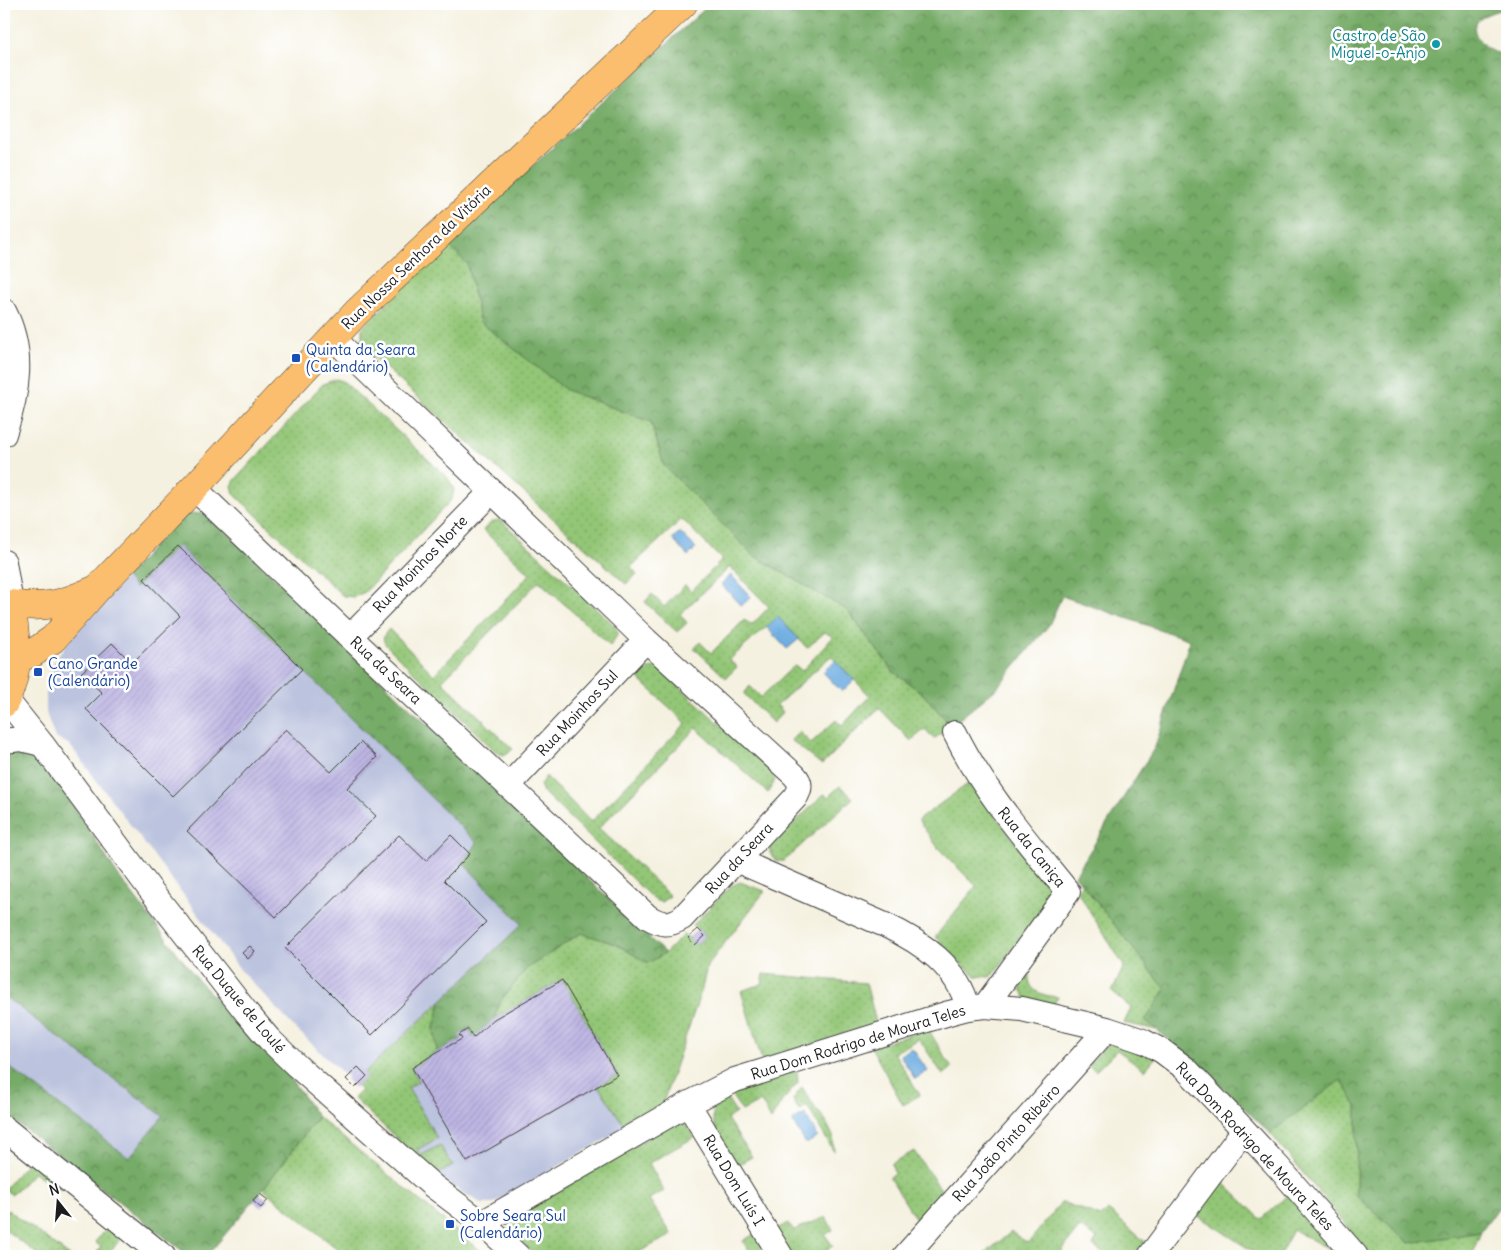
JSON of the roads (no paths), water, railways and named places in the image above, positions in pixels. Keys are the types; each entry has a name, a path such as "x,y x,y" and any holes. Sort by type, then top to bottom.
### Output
{"main road":[{"name":"Rua Nossa Senhora da Vitória","path":"17,659 33,653 52,639 357,312 683,4"},
{"name":"Rua Nossa Senhora da Vitória","path":"11,604 30,607 52,605 98,588"},
{"path":"5,701 11,686 17,659 11,604"}],"street":[{"path":"4,311 12,331 18,366 17,385 4,434"},
{"name":"Rua da Seara","path":"194,488 508,786 648,917 656,922 666,924 682,918 795,798 800,791 800,785 794,775 646,640 333,338"},
{"name":"Rua Moinhos Norte","path":"350,637 491,492"},
{"path":"4,562 11,604"},
{"name":"Rua Moinhos Sul","path":"508,786 646,640"},
{"name":"Rua Duque de Loulé","path":"5,701 42,744 149,888 269,1039 297,1066 426,1179 482,1223 518,1256"},
{"name":"Rua da Caniça","path":"955,733 975,772 995,801 1068,892 1000,985 977,1007"},
{"path":"4,741 22,739 42,744"},
{"path":"736,860 905,935 939,959 958,982 965,996 977,1007"},
{"path":"958,982 969,988 980,989 1000,985"},
{"name":"Rua Dom Rodrigo de Moura Teles","path":"482,1223 688,1104 735,1080 949,1012 977,1007 1022,1009 1107,1029 1144,1041 1162,1051 1186,1069 1244,1130 1280,1169 1352,1254"},
{"name":"Rua João Pinto Ribeiro","path":"904,1256 1107,1029"},
{"name":"Rua Dom Luís I","path":"688,1104 781,1256"},
{"path":"4,1128 162,1256"},
{"path":"1150,1256 1244,1130"}],"water":[{"path":"680,532 696,548 688,556 672,539"},
{"path":"731,575 751,597 741,606 721,584"},
{"path":"778,617 799,639 787,649 766,627"},
{"path":"835,660 854,680 842,692 823,672"},
{"path":"912,1048 928,1071 915,1079 900,1055"},
{"path":"805,1114 818,1137 806,1144 792,1121"}],"place":[{"name":"Castro de São Miguel-o-Anjo","path":"1436,44"},
{"name":"Quinta da Seara (Calendário)","path":"296,358"},
{"name":"Cano Grande (Calendário)","path":"38,672"},
{"name":"Sobre Seara Sul (Calendário)","path":"450,1224"}]}
